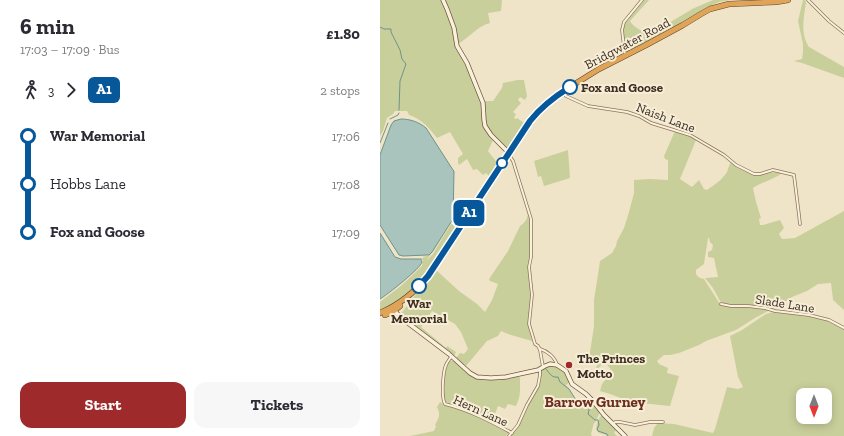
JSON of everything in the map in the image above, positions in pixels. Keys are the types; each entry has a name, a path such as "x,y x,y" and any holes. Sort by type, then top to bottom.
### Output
{"highway":[{"name":"Bridgwater Road","path":"380,315 395,308 408,299 408,296 428,276 530,121 548,102 599,69 714,8 729,4 788,0"},
{"path":"386,311 408,296"},
{"path":"386,311 395,308"},
{"name":"Bridgwater Road","path":"380,315 386,311"}],"main road":[{"path":"443,0 454,28 456,43 467,63 483,104 485,126 491,135 509,154"},
{"path":"395,308 400,317 452,356 474,375 483,378 510,377 552,364 566,370 572,384 594,401 604,415 625,436"}],"street":[{"path":"625,56 622,30 624,22 642,0"},
{"path":"808,0 829,21 844,33"},
{"name":"Naish Lane","path":"562,92 566,96 588,106 627,112 639,116 651,123 690,135 724,155 736,165 757,174 773,170 794,175 800,224"},
{"path":"509,154 513,161 531,219 532,257 529,267 532,295 529,324 535,344 555,359 557,365"},
{"name":"Slade Lane","path":"721,304 765,308 775,312 809,315 829,320 844,328"},
{"path":"509,436 518,426 527,405 538,386 541,368 540,349"},
{"name":"Hern Lane","path":"452,356 446,364 444,374 443,400 445,404 466,410 512,433"},
{"path":"613,423 620,422 634,425 650,422 663,422"}],"green space":[{"path":"380,0 441,0 454,32 455,44 480,99 485,129 493,140 488,151 498,164 490,177 486,173 483,175 477,169 473,170 467,159 459,165 458,158 463,154 450,132 437,138 425,124 409,115 407,111 395,111 387,118 380,136"},
{"path":"444,0 502,0 501,11 488,13 490,23 477,29 458,44"},
{"path":"644,0 649,0 630,21 634,26 647,35 692,9 713,0 730,0 719,2 710,6 627,52 625,51 623,37 624,24"},
{"path":"803,0 806,2 804,36 806,42 809,47 844,67 844,78 794,61 802,59 803,44 798,21"},
{"path":"524,80 527,96 525,100 520,97 518,100 521,103 513,112 516,114 514,118 517,118 524,123 509,149 489,131 485,123 483,101 493,101 502,88 503,83"},
{"path":"675,131 690,136 696,140 680,179 692,187 699,180 704,189 707,190 723,177 731,162 757,176 776,172 782,173 753,188 761,218 759,219 760,225 780,220 784,228 779,234 782,239 795,238 844,211 844,310 833,300 831,283 818,284 807,291 792,297 773,310 769,308 767,302 757,301 756,307 736,306 723,303 720,301 713,288 705,278 718,277 714,258 708,257 708,252 712,250 713,245 708,238 704,264 696,270 696,274 704,279 720,304 737,307 766,308 768,311 736,330 679,353 664,355 657,361 659,364 668,368 667,373 679,376 670,406 631,402 600,391 602,384 612,371 605,362 595,371 597,362 587,358 590,352 594,326 594,300 600,261 612,253 624,228 634,193 634,180 668,180 668,160 665,159 664,156"},
{"path":"568,150 570,178 544,186 541,176 538,177 534,161"},
{"path":"528,214 530,221 531,255 528,268 531,297 528,323 532,341 501,331 498,336 487,341 466,366 456,358 460,353 464,354 468,349 461,332 455,324 432,311 421,327 446,348 447,346 456,352 454,356 400,315 435,269 485,312 492,300 498,284 490,281 489,279 508,251 520,226 526,221"},
{"path":"451,224 456,225 455,229 426,274 422,278 418,279 417,284 405,296 380,311 380,302 402,285 422,266 423,260 421,258 426,258 421,257 431,254","holes":["448,230 433,254 427,260 428,258"]},
{"path":"774,312 810,316 827,321 844,329 844,436 652,436 654,428 658,423 674,424 713,433 727,387 738,389 743,387 738,377 730,336 766,314"},
{"path":"450,361 455,361 471,375 492,380 518,376 520,378 520,392 516,406 508,404 505,409 498,406 492,422 467,409 446,402 444,399 445,379 446,369"},
{"path":"555,365 565,371 570,382 566,385 579,404 590,407 593,405 595,407 596,405 600,412 594,423 591,434 592,436 510,436 519,425 536,392 540,382 542,369 547,366"},
{"path":"440,402 445,405 456,407 472,413 509,433 506,436 410,436 434,431 439,416 437,407"},
{"path":"601,416 604,416 617,429 614,433 617,436 605,436 607,435 597,431 597,423"}],"water":[{"path":"401,119 414,121 426,128 454,171 453,219 429,255 399,255 380,225 380,155 391,125 394,121"},
{"path":"380,233 395,257 401,259 421,259 422,262 410,275 380,299"}],"waterway":[{"path":"380,27 384,29 391,29 400,50 402,59 406,64 400,81 399,110"},
{"path":"390,119 399,113"},
{"path":"380,143 388,123"},
{"path":"546,369 550,374 558,377 560,382 569,389 579,405 588,406 588,414 595,420 598,420 598,431 607,434 608,436"}],"bus line":[{"name":"A1","path":"419,286 428,276 447,248 530,121 548,102 570,87"}],"place":[{"name":"Fox and Goose","path":"570,87"},
{"name":"War Memorial","path":"419,286"},
{"name":"The Princes Motto","path":"569,365"}],"district":[{"name":"Barrow Gurney","path":"595,402"}]}
